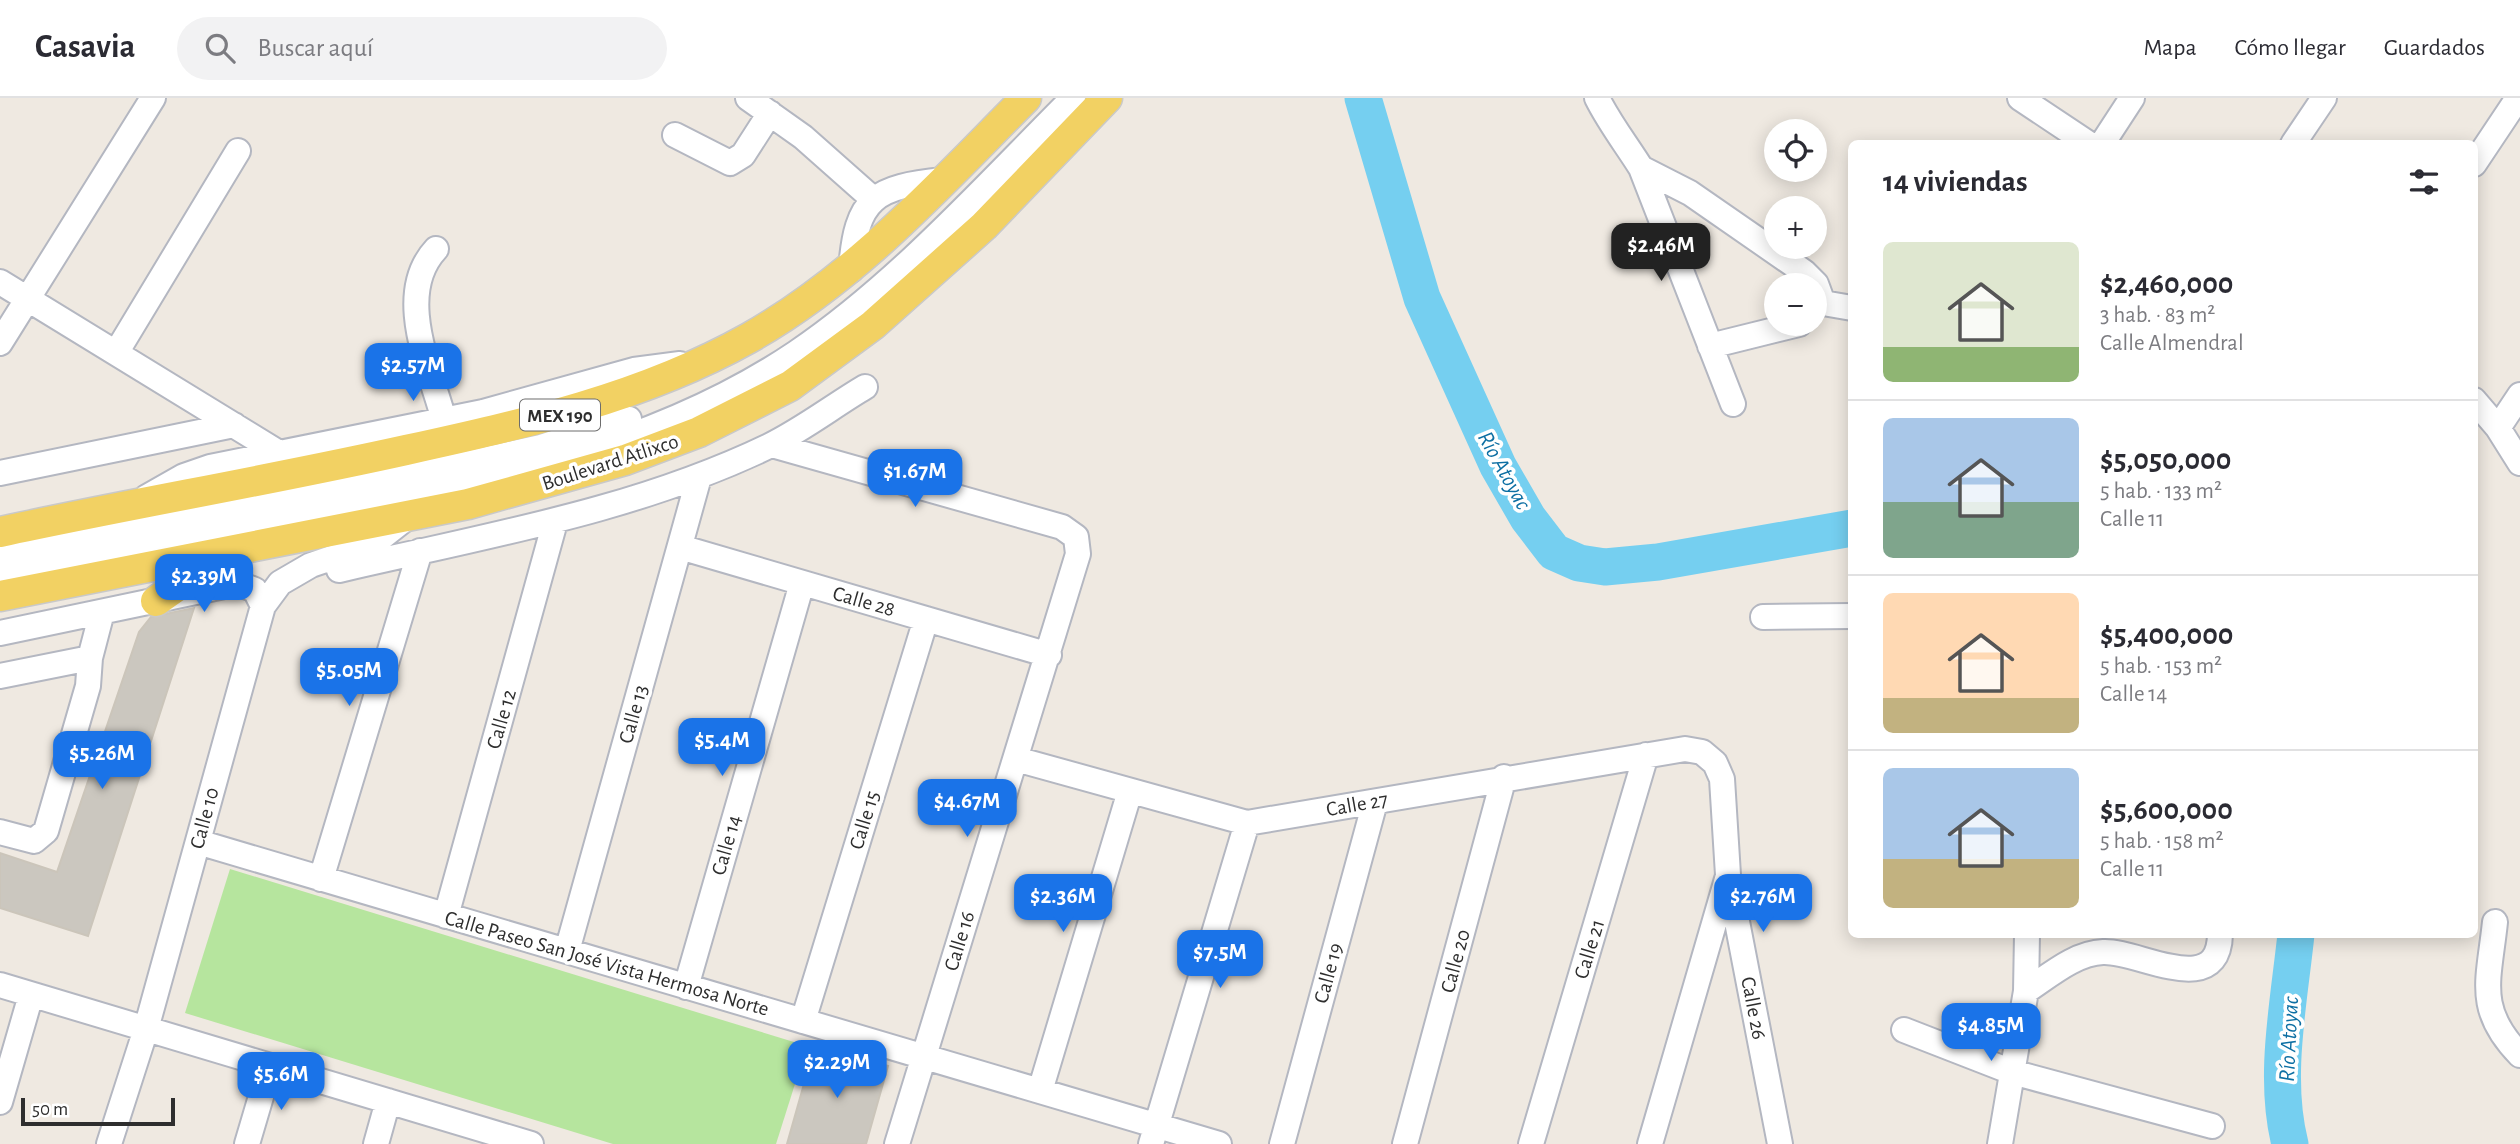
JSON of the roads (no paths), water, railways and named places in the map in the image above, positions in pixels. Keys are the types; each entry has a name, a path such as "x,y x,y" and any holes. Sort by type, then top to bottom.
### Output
{"main road":[{"name":"MEX 190","path":"0,532 138,502 309,471 543,420 663,380 751,336 851,270 1026,98"},
{"name":"Boulevard Atlixco","path":"0,596 519,491 625,460 699,432 790,386 873,324 984,226 1107,98"},
{"path":"156,601 228,550"}],"street":[{"path":"0,343 153,98"},
{"path":"748,98 813,145 873,199"},
{"path":"0,557 496,458 575,437 666,405 754,361 843,301 906,245 1056,98"},
{"path":"0,577 410,496 569,459 679,416 796,353 857,307 918,251 1073,98"},
{"path":"1597,98 1612,129 1626,144 1641,168 1733,404"},
{"path":"1613,98 1625,122 1626,144"},
{"path":"2020,98 2083,140"},
{"path":"2105,140 2132,98"},
{"path":"2296,140 2324,98"},
{"path":"2478,158 2518,98"},
{"path":"675,135 730,163 743,155 769,113"},
{"path":"116,353 238,151"},
{"path":"1641,168 1690,193 1805,273"},
{"path":"851,270 853,241 859,221 873,199 890,188 944,180"},
{"path":"436,250 424,263 415,296 421,335 444,420"},
{"path":"0,282 279,453"},
{"path":"1827,309 1848,308"},
{"path":"1710,346 1764,333"},
{"path":"138,502 184,476 209,467 444,420 634,370 708,359"},
{"path":"263,606 298,583 318,575 555,522 699,477 772,445 864,387"},
{"path":"2498,428 2520,395"},
{"path":"2478,405 2498,428 2520,463"},
{"path":"0,473 234,425"},
{"name":"Calle 16","path":"772,445 1062,527 1076,537 1078,554 1049,655 897,1144"},
{"name":"Calle 13","path":"567,951 699,477"},
{"path":"263,606 280,583 310,565 373,544 390,534 410,515"},
{"name":"Calle 12","path":"446,916 555,522"},
{"name":"Calle 28","path":"680,547 1049,655"},
{"path":"321,879 420,551"},
{"name":"Calle 14","path":"686,986 802,583"},
{"path":"0,634 242,585 255,590 263,606"},
{"name":"Calle 10","path":"109,1144 146,1029 263,606"},
{"path":"0,832 34,841 46,831 88,686 90,658 102,612"},
{"path":"1763,617 1848,616"},
{"name":"Calle 15","path":"803,1021 926,619"},
{"path":"0,676 90,658"},
{"name":"Calle 27","path":"1016,760 1247,823 1646,755 1685,749 1702,752"},
{"name":"Calle 26","path":"1702,752 1715,763 1722,779 1728,875 1777,1141"},
{"name":"Calle 21","path":"1531,1144 1646,755"},
{"name":"Calle 20","path":"1405,1144 1504,778"},
{"path":"1040,1091 1130,790"},
{"name":"Calle 19","path":"1282,1144 1375,802"},
{"path":"1153,1135 1247,823"},
{"name":"Calle Paseo San José Vista Hermosa Norte","path":"198,842 1040,1091 1153,1135 1219,1144"},
{"path":"1650,1144 1728,875"},
{"path":"2495,922 2488,990 2491,1016 2504,1038 2520,1055"},
{"path":"2000,1144 2026,990 2027,938"},
{"path":"2026,990 2077,958 2104,952 2183,970 2202,968 2216,957 2219,938"},
{"path":"0,985 517,1142"},
{"path":"0,1102 31,995"},
{"path":"1903,1030 2012,1072 2213,1126"},
{"path":"247,1144 270,1066"},
{"path":"376,1144 388,1101"}],"waterway":[{"name":"Río Atoyac","path":"1363,98 1422,298 1498,466 1528,518 1554,552 1579,563 1605,567 1658,562 1848,529"},
{"name":"Río Atoyac","path":"2290,1144 2285,1119 2283,1066 2296,938"}]}
